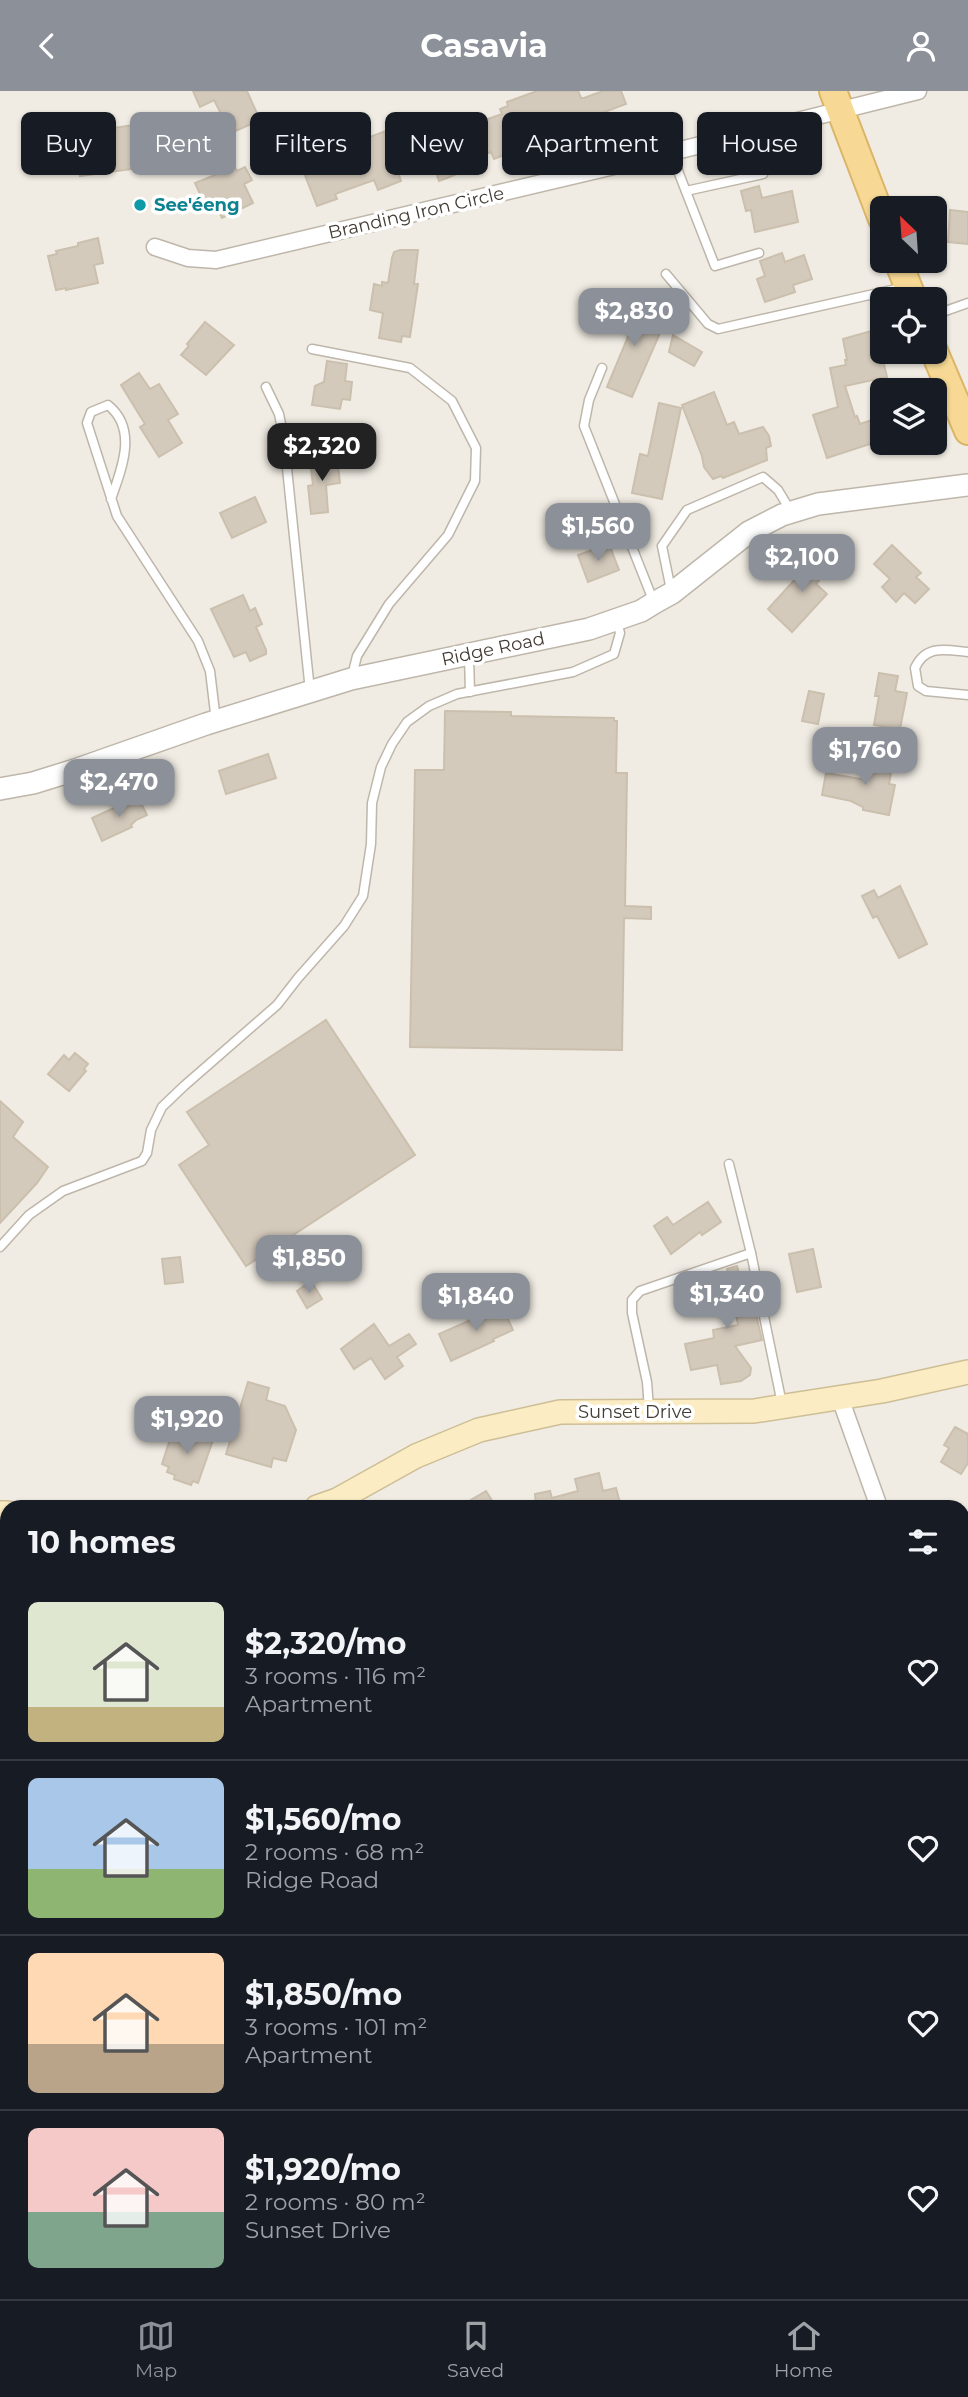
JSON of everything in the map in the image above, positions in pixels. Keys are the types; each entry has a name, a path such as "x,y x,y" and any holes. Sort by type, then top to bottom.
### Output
{"main road":[{"path":"837,101 873,196"},
{"path":"940,364 968,431"},
{"name":"Sunset Drive","path":"337,1500 416,1456 479,1430 560,1412 754,1411 840,1398 968,1372"}],"street":[{"name":"Branding Iron Circle","path":"683,149 837,101 918,91"},
{"name":"Branding Iron Circle","path":"155,247 188,258 216,260 577,175"},
{"name":"Ridge Road","path":"0,789 65,774 216,721 351,679 589,629 641,611 663,598 749,532 818,504 968,485"},
{"path":"840,1398 876,1500"}],"lane":[{"path":"680,175 715,266 759,253"},
{"path":"686,191 758,175"},
{"path":"666,274 708,324 718,329 870,300"},
{"path":"947,310 968,303"},
{"path":"312,349 410,368 452,401 476,448 475,481 449,535 389,604 357,656 351,679"},
{"path":"602,368 589,400 584,426 663,598"},
{"path":"266,387 279,414 284,439 310,691"},
{"path":"111,499 124,460 126,440 123,422 117,412 108,405 91,412 88,423 111,499 117,516 198,641 211,671 216,721"},
{"path":"663,598 662,546 687,510 763,477 778,490 792,513"},
{"path":"0,1247 29,1215 64,1191 142,1161 147,1153 151,1130 162,1107 277,1006 344,926 363,896 372,844 372,803 381,767 407,722 429,706 457,694 573,672 614,655 620,633 616,619"},
{"path":"968,652 932,649 923,654 915,668 918,686 926,691 968,695"},
{"path":"469,654 470,692"},
{"path":"729,1164 751,1253 782,1407"},
{"path":"649,1412 647,1382 632,1313 632,1300 640,1291 751,1253"}],"building":[{"path":"193,91 247,91 256,112 250,112 250,124 236,131 236,112 220,112 214,100 200,107"},
{"path":"537,91 578,91 581,98 584,98 603,91 621,91 626,104 605,112 502,114 500,109 508,106 507,102"},
{"path":"502,114 502,156 494,159 491,152 488,153 488,119"},
{"path":"130,126 130,169 116,171 116,128"},
{"path":"385,131 385,175 399,175 401,181 378,190 374,180 335,194 337,199 317,206 305,175 371,175 371,137"},
{"path":"245,167 252,180 244,184 253,203 222,218 214,201 205,205 195,183 215,175 236,175 236,169 237,171"},
{"path":"437,175 454,175 439,181"},
{"path":"759,186 762,198 792,191 798,222 755,232 751,210 746,211 741,191"},
{"path":"950,210 968,212 968,244 948,242"},
{"path":"98,238 103,263 94,265 98,283 56,290 48,256"},
{"path":"418,250 414,284 418,284 410,337 402,336 401,342 379,338 383,313 370,310 374,284 382,286 382,282 388,283 394,252"},
{"path":"782,253 785,262 804,255 812,279 793,285 795,292 765,302 757,279 765,276 760,261"},
{"path":"622,301 664,324 632,397 607,387 630,332 611,321"},
{"path":"205,322 234,345 206,375 181,355"},
{"path":"870,331 870,364 884,364 887,377 870,378 870,381 845,386 860,424 870,421 870,444 827,458 813,415 838,407 830,368 846,365 843,339"},
{"path":"673,335 702,352 694,366 669,352"},
{"path":"327,361 347,364 345,381 352,382 350,400 342,399 340,409 312,405 315,386 324,382"},
{"path":"139,373 150,389 159,384 178,414 168,420 182,443 159,457 140,427 145,424 121,385"},
{"path":"714,392 727,425 734,422 739,434 763,427 771,446 766,448 767,460 723,478 721,476 713,479 704,467 682,405"},
{"path":"659,403 681,408 662,499 632,493 640,454 648,456"},
{"path":"335,457 340,483 326,485 328,512 311,514 308,486 313,485 310,460"},
{"path":"255,497 266,522 232,538 220,513"},
{"path":"609,544 619,570 588,582 578,555"},
{"path":"892,545 921,573 916,577 929,589 915,603 904,593 896,602 882,587 890,579 874,564"},
{"path":"820,552 833,563 816,584 827,594 792,632 768,609"},
{"path":"243,595 250,611 255,608 262,624 256,627 266,650 266,654 250,661 246,652 234,657 211,609"},
{"path":"879,673 898,676 895,691 907,693 900,729 874,725 879,696 875,696"},
{"path":"809,691 824,694 818,724 802,721"},
{"path":"445,711 511,712 511,716 614,718 614,721 617,721 616,773 627,773 625,906 651,907 651,919 624,918 622,1050 410,1047 415,770 444,770"},
{"path":"268,754 276,778 226,794 219,771"},
{"path":"870,757 893,761 889,784 895,785 889,815 863,810 863,807 851,801 822,795 826,773 866,780"},
{"path":"138,797 147,815 136,820 132,827 102,841 92,818"},
{"path":"900,886 927,944 899,958 877,916 873,918 862,896 874,890 878,898"},
{"path":"326,1020 415,1155 246,1266 179,1165 209,1145 187,1112"},
{"path":"75,1053 88,1064 84,1069 86,1071 69,1091 48,1074 64,1055 69,1060"},
{"path":"0,1101 23,1122 13,1137 48,1167 0,1223"},
{"path":"708,1202 721,1222 702,1235 700,1232 671,1254 654,1226 667,1217 673,1225"},
{"path":"813,1249 821,1287 797,1292 789,1254"},
{"path":"180,1257 183,1282 165,1284 162,1259"},
{"path":"737,1266 746,1299 752,1298 762,1340 735,1346 751,1368 750,1375 741,1381 721,1384 717,1365 691,1370 685,1344 714,1338 713,1330 738,1325 732,1293 700,1300 696,1284 711,1281 710,1277 728,1273 727,1269"},
{"path":"311,1281 322,1299 307,1308 297,1291"},
{"path":"502,1306 513,1330 451,1361 439,1334"},
{"path":"374,1324 389,1346 409,1334 416,1344 397,1357 403,1366 385,1379 371,1358 354,1369 341,1349"},
{"path":"248,1382 269,1388 266,1400 285,1406 296,1430 286,1461 273,1458 271,1467 226,1454"},
{"path":"955,1427 968,1434 968,1463 961,1474 941,1462 949,1448 944,1445"},
{"path":"182,1429 213,1440 198,1483 193,1481 191,1485 174,1479 175,1475 167,1472 169,1467 162,1464 172,1433 179,1435"},
{"path":"599,1473 603,1491 616,1488 619,1500 535,1500 535,1494 550,1491 552,1498 578,1491 575,1479"},
{"path":"486,1491 492,1500 471,1500"}],"place":[{"name":"See'éeng","path":"140,205"}]}
